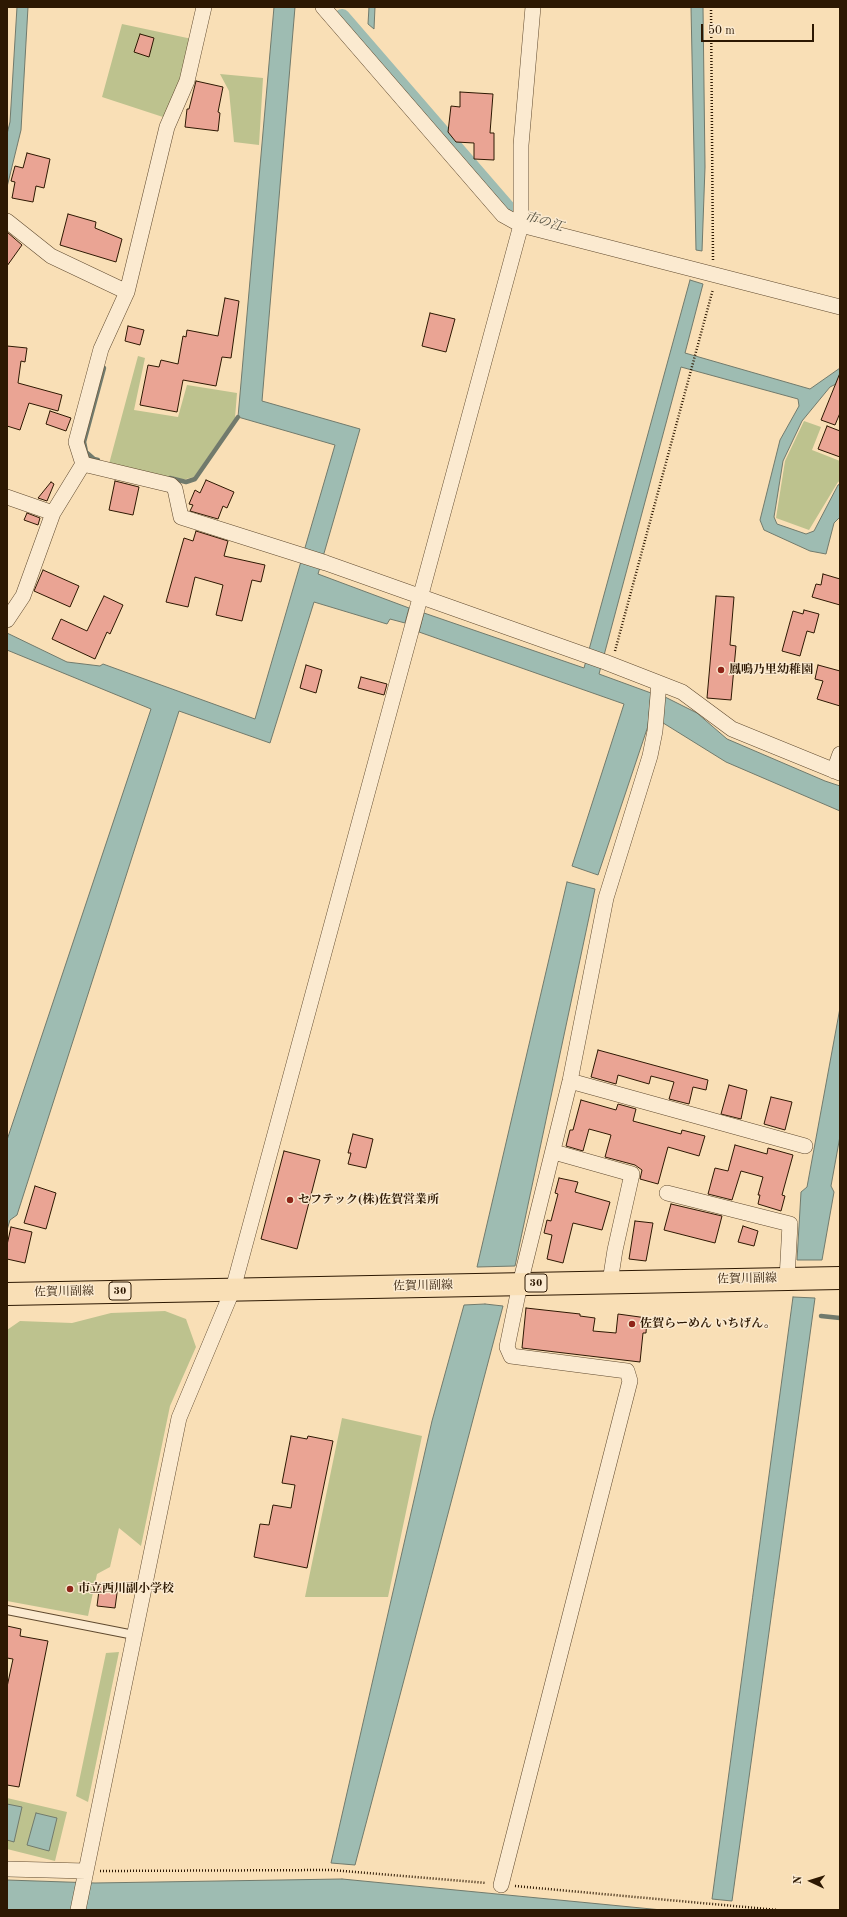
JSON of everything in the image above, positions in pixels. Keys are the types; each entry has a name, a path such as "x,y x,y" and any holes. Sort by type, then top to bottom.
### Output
{"main road":[{"name":"佐賀川副線","path":"7,1294 840,1278"}],"street":[{"path":"7,620 23,596 53,513 82,464 76,442 97,363 101,349 127,292 167,127 187,81 204,7"},
{"path":"323,7 503,215 522,218 715,268 840,307"},
{"path":"78,1910 179,1418 233,1289 421,598 522,218 521,145 534,7"},
{"path":"7,221 51,256 127,292"},
{"path":"82,464 136,475 171,485 175,489 181,517 298,554 608,663 682,692 732,729 837,772 840,754"},
{"path":"7,497 53,513"},
{"path":"501,1885 630,1381 627,1371 511,1356 507,1347 520,1284 554,1152 570,1081 606,898 650,756 655,731 659,683"},
{"path":"570,1081 806,1146"},
{"path":"554,1152 632,1174 615,1250 610,1282"},
{"path":"667,1193 790,1224 787,1279"},
{"path":"7,1869 86,1871"}],"lane":[{"path":"7,1610 134,1635"}],"path":[{"path":"608,663 696,352 715,268 711,7"},
{"path":"86,1871 331,1870 778,1910"}],"green space":[{"path":"122,24 192,39 182,77 166,118 102,97"},
{"path":"220,74 263,78 259,145 234,142 229,91"},
{"path":"138,356 145,358 134,410 178,417 187,385 237,393 235,418 194,477 178,481 109,464"},
{"path":"804,421 821,427 812,450 840,461 840,481 809,530 776,518 785,461"},
{"name":"市立西川副小学校","path":"165,1311 186,1319 196,1347 170,1406 141,1546 119,1528 110,1567 97,1574 88,1616 7,1601 7,1330 20,1321 72,1323 111,1313"},
{"path":"342,1418 422,1436 388,1597 305,1597"},
{"path":"119,1652 88,1802 76,1796 106,1653"},
{"path":"7,1798 67,1812 55,1861 7,1849"}],"water":[{"path":"17,7 28,7 21,130 7,187 7,134 10,122"},
{"path":"274,7 295,7 262,401 360,429 318,574 409,608 405,623 390,619 387,624 314,602 270,743 179,711 17,1215 10,1220 7,1230 7,1140 151,709 7,650 7,633 67,662 100,666 103,664 255,719 335,445 238,417"},
{"path":"369,7 375,7 374,29 368,24"},
{"path":"691,7 703,7 705,167 702,251 696,250"},
{"path":"690,280 703,284 685,353 810,389 840,368 840,382 830,387 802,421 783,461 774,517 777,524 806,534 814,531 838,485 840,484 840,517 834,523 826,554 810,551 764,530 760,520 780,440 799,406 798,399 681,367 599,674 651,693 648,726 598,875 572,866 624,704 419,632 424,613 584,668"},
{"path":"663,696 697,713 727,739 840,786 840,811 726,762 660,721"},
{"path":"567,882 595,889 515,1266 477,1267"},
{"path":"840,1008 840,1136 831,1186 834,1192 822,1260 797,1260 801,1192 807,1187"},
{"path":"793,1297 815,1298 732,1901 712,1899"},
{"path":"485,1304 503,1306 355,1865 331,1863 432,1421 464,1305"},
{"path":"7,1804 22,1807 14,1842 7,1840"},
{"path":"36,1813 57,1818 49,1851 27,1845"},
{"path":"342,1879 662,1910 7,1910 7,1880 95,1883"}],"building":[{"path":"140,34 154,38 149,57 134,52"},
{"path":"196,81 223,87 218,112 220,113 218,131 185,127 187,109 189,109"},
{"path":"460,92 493,94 490,133 494,133 494,160 474,159 474,143 456,142 448,132 451,106 460,107"},
{"path":"27,153 50,159 44,188 36,186 33,202 12,198 15,182 11,181 15,166 23,168"},
{"path":"68,214 96,222 95,228 122,239 116,262 60,245"},
{"path":"7,232 22,245 7,266"},
{"path":"225,298 239,301 231,358 222,357 216,386 183,380 177,412 140,405 148,365 159,367 161,360 178,364 183,336 186,337 187,330 218,336"},
{"path":"430,313 455,319 446,352 422,346"},
{"path":"128,326 144,330 140,345 125,341"},
{"path":"7,346 27,348 25,362 21,361 18,383 62,395 58,411 29,403 20,430 7,426"},
{"path":"840,373 840,413 835,425 821,420"},
{"path":"50,411 71,418 66,431 46,424"},
{"path":"827,426 840,431 840,457 818,449"},
{"path":"206,480 234,492 227,508 223,506 218,519 190,511 193,505 189,504 195,490 200,493"},
{"path":"115,481 139,487 133,515 109,510"},
{"path":"51,482 54,484 47,501 38,498"},
{"path":"27,513 40,518 38,525 24,520"},
{"path":"196,531 228,541 224,556 265,565 261,582 252,580 242,621 216,615 223,585 195,577 188,607 166,602 184,538 193,541"},
{"path":"43,570 79,586 70,607 34,591"},
{"path":"823,574 840,579 840,605 812,597 816,584 821,585"},
{"path":"104,596 123,605 110,634 107,632 95,659 52,639 61,619 87,631"},
{"path":"716,596 734,597 730,645 736,646 731,700 707,698"},
{"path":"804,610 819,614 814,633 807,631 800,656 782,651 793,611 803,614"},
{"path":"306,665 322,670 316,693 300,688"},
{"path":"818,665 840,671 840,706 817,699 823,681 815,679"},
{"path":"361,677 387,684 384,695 358,688"},
{"path":"598,1050 708,1080 706,1090 693,1087 689,1104 669,1099 674,1082 651,1076 649,1084 618,1075 616,1084 591,1077"},
{"path":"729,1085 747,1090 741,1119 721,1114"},
{"path":"771,1097 792,1102 785,1130 764,1124"},
{"path":"581,1100 616,1110 618,1104 636,1109 633,1121 681,1134 682,1130 705,1136 699,1156 668,1147 658,1184 640,1179 642,1170 635,1165 605,1157 611,1135 589,1129 583,1151 566,1146 570,1130 573,1130"},
{"path":"353,1134 373,1139 366,1168 348,1164 351,1153 348,1153"},
{"path":"735,1145 767,1154 768,1148 793,1155 782,1195 785,1196 781,1211 758,1204 760,1195 758,1195 763,1177 741,1171 732,1200 708,1194 715,1168 728,1171"},
{"name":"セフテック(株)佐賀営業所","path":"284,1151 320,1160 297,1249 261,1239"},
{"path":"559,1178 578,1182 575,1192 610,1202 602,1230 573,1223 563,1263 547,1259 552,1235 544,1233 547,1220 551,1221 558,1194 555,1193"},
{"path":"35,1186 56,1193 46,1229 24,1223"},
{"path":"671,1204 722,1216 715,1243 664,1230"},
{"path":"635,1221 653,1223 646,1261 629,1259"},
{"path":"743,1226 758,1231 754,1246 738,1242"},
{"path":"11,1227 32,1232 25,1263 7,1259 7,1245"},
{"path":"526,1308 580,1314 580,1316 595,1318 593,1331 616,1333 618,1314 647,1318 646,1333 643,1333 640,1362 522,1348"},
{"path":"291,1436 307,1439 308,1436 333,1441 307,1568 254,1557 260,1524 269,1525 273,1505 291,1508 295,1485 282,1483"},
{"path":"100,1583 118,1586 115,1608 97,1606"},
{"path":"7,1626 21,1629 20,1636 48,1641 19,1787 7,1785 7,1687 13,1659 7,1658"}],"waterway":[{"name":"市の江","path":"342,17 509,210 529,219"},
{"path":"98,460 94,459 86,452 84,442 104,368"},
{"path":"170,478 186,482 195,479 238,417"},
{"path":"821,1316 840,1318"}],"place":[{"name":"鳳鳴乃里幼稚園","path":"721,670"},
{"name":"セフテック(株)佐賀営業所","path":"290,1200"},
{"name":"佐賀らーめん いちげん。","path":"632,1324"},
{"name":"市立西川副小学校","path":"70,1589"}]}
